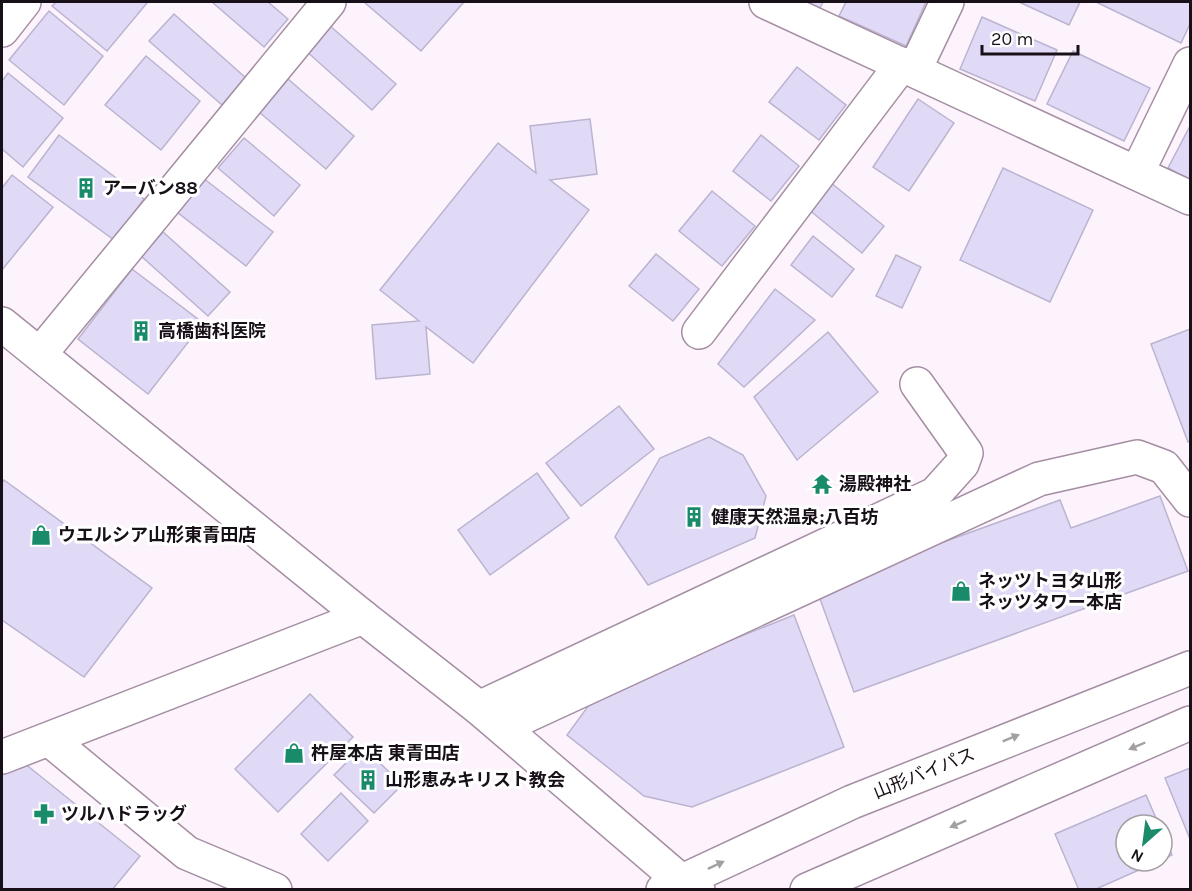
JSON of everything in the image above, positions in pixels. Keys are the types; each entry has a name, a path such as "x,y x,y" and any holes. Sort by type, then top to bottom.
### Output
{"main road":[{"path":"2,30 24,2"},
{"path":"40,354 329,2"},
{"path":"766,2 1191,198"},
{"path":"699,332 908,66 946,2"},
{"path":"1137,173 1191,64"},
{"path":"2,324 363,617 491,717 680,887"},
{"path":"491,717 935,494 962,464 966,453 917,384"},
{"path":"491,717 1039,479 1137,457 1164,467 1191,501"},
{"path":"2,757 363,617"},
{"name":"山形バイパス","path":"680,887 852,802 1191,668"},
{"path":"807,890 1191,723"},
{"path":"50,740 187,853 275,890"}],"building":[{"path":"56,2 147,3 107,51 52,6"},
{"path":"212,2 268,2 288,19 264,47"},
{"path":"364,2 464,2 421,51"},
{"path":"805,2 823,2 820,8"},
{"path":"846,2 926,2 906,46 839,16"},
{"path":"1019,2 1080,2 1069,25"},
{"path":"1096,2 1190,2 1190,24 1181,43"},
{"path":"49,11 103,56 64,105 9,60"},
{"path":"174,14 246,78 222,105 149,41"},
{"path":"982,17 1057,50 1035,101 960,69"},
{"path":"328,24 396,84 372,110 305,50"},
{"path":"1073,51 1150,88 1124,141 1047,104"},
{"path":"146,56 200,101 161,150 105,105"},
{"path":"797,67 846,105 819,140 769,102"},
{"path":"8,73 63,118 23,167 2,149 2,81"},
{"path":"288,79 354,136 326,169 259,112"},
{"path":"918,99 954,123 909,191 873,167"},
{"path":"590,119 597,174 550,180 589,210 473,363 426,327 430,374 376,379 372,325 419,321 380,290 498,143 536,173 530,126"},
{"path":"1190,126 1190,180 1168,168"},
{"name":"アーバン88","path":"59,135 144,199 114,240 28,177"},
{"path":"761,135 799,166 771,201 733,171"},
{"path":"244,138 300,185 274,216 218,168"},
{"path":"1003,168 1093,210 1050,302 960,260"},
{"path":"12,175 53,207 2,270 2,188"},
{"path":"203,178 273,232 246,266 177,212"},
{"path":"830,182 884,226 862,253 808,209"},
{"path":"712,191 755,226 722,266 679,231"},
{"path":"163,232 230,292 208,316 141,256"},
{"path":"813,236 854,269 832,297 791,265"},
{"path":"656,254 699,289 673,321 629,286"},
{"path":"896,255 921,267 902,308 876,296"},
{"name":"高橋歯科医院","path":"132,269 203,323 148,394 78,339"},
{"path":"775,289 815,320 744,387 718,364"},
{"path":"1190,329 1190,441 1188,442 1151,344"},
{"path":"828,332 878,392 797,460 754,397"},
{"path":"619,406 654,449 581,506 546,463"},
{"name":"健康天然温泉;八百坊","path":"709,437 743,455 766,496 755,538 648,585 615,537 660,458"},
{"path":"537,473 569,518 490,575 458,530"},
{"name":"ウエルシア山形東青田店","path":"4,480 152,588 84,677 2,620 2,483"},
{"path":"1160,496 1188,571 854,692 816,588 1060,500 1071,528"},
{"path":"794,615 844,747 692,807 644,796 567,735 597,694"},
{"name":"杵屋本店 東青田店","path":"310,694 353,737 278,812 235,769"},
{"name":"山形恵みキリスト教会","path":"363,746 402,785 374,813 334,775"},
{"name":"ツルハドラッグ","path":"24,763 140,856 112,890 2,890 2,772"},
{"path":"1190,768 1190,839 1165,778"},
{"path":"341,793 368,821 328,861 301,834"},
{"path":"1146,795 1154,813 1114,813 1114,873 1132,873 1094,890 1079,890 1055,834"}],"place":[{"name":"アーバン88","path":"86,188"},
{"name":"高橋歯科医院","path":"141,331"},
{"name":"湯殿神社","path":"822,484"},
{"name":"健康天然温泉;八百坊","path":"694,517"},
{"name":"ウエルシア山形東青田店","path":"41,535"},
{"name":"ネッツトヨタ山形 ネッツタワー本店","path":"961,591"},
{"name":"杵屋本店 東青田店","path":"294,753"},
{"name":"山形恵みキリスト教会","path":"368,780"},
{"name":"ツルハドラッグ","path":"44,814"}]}
